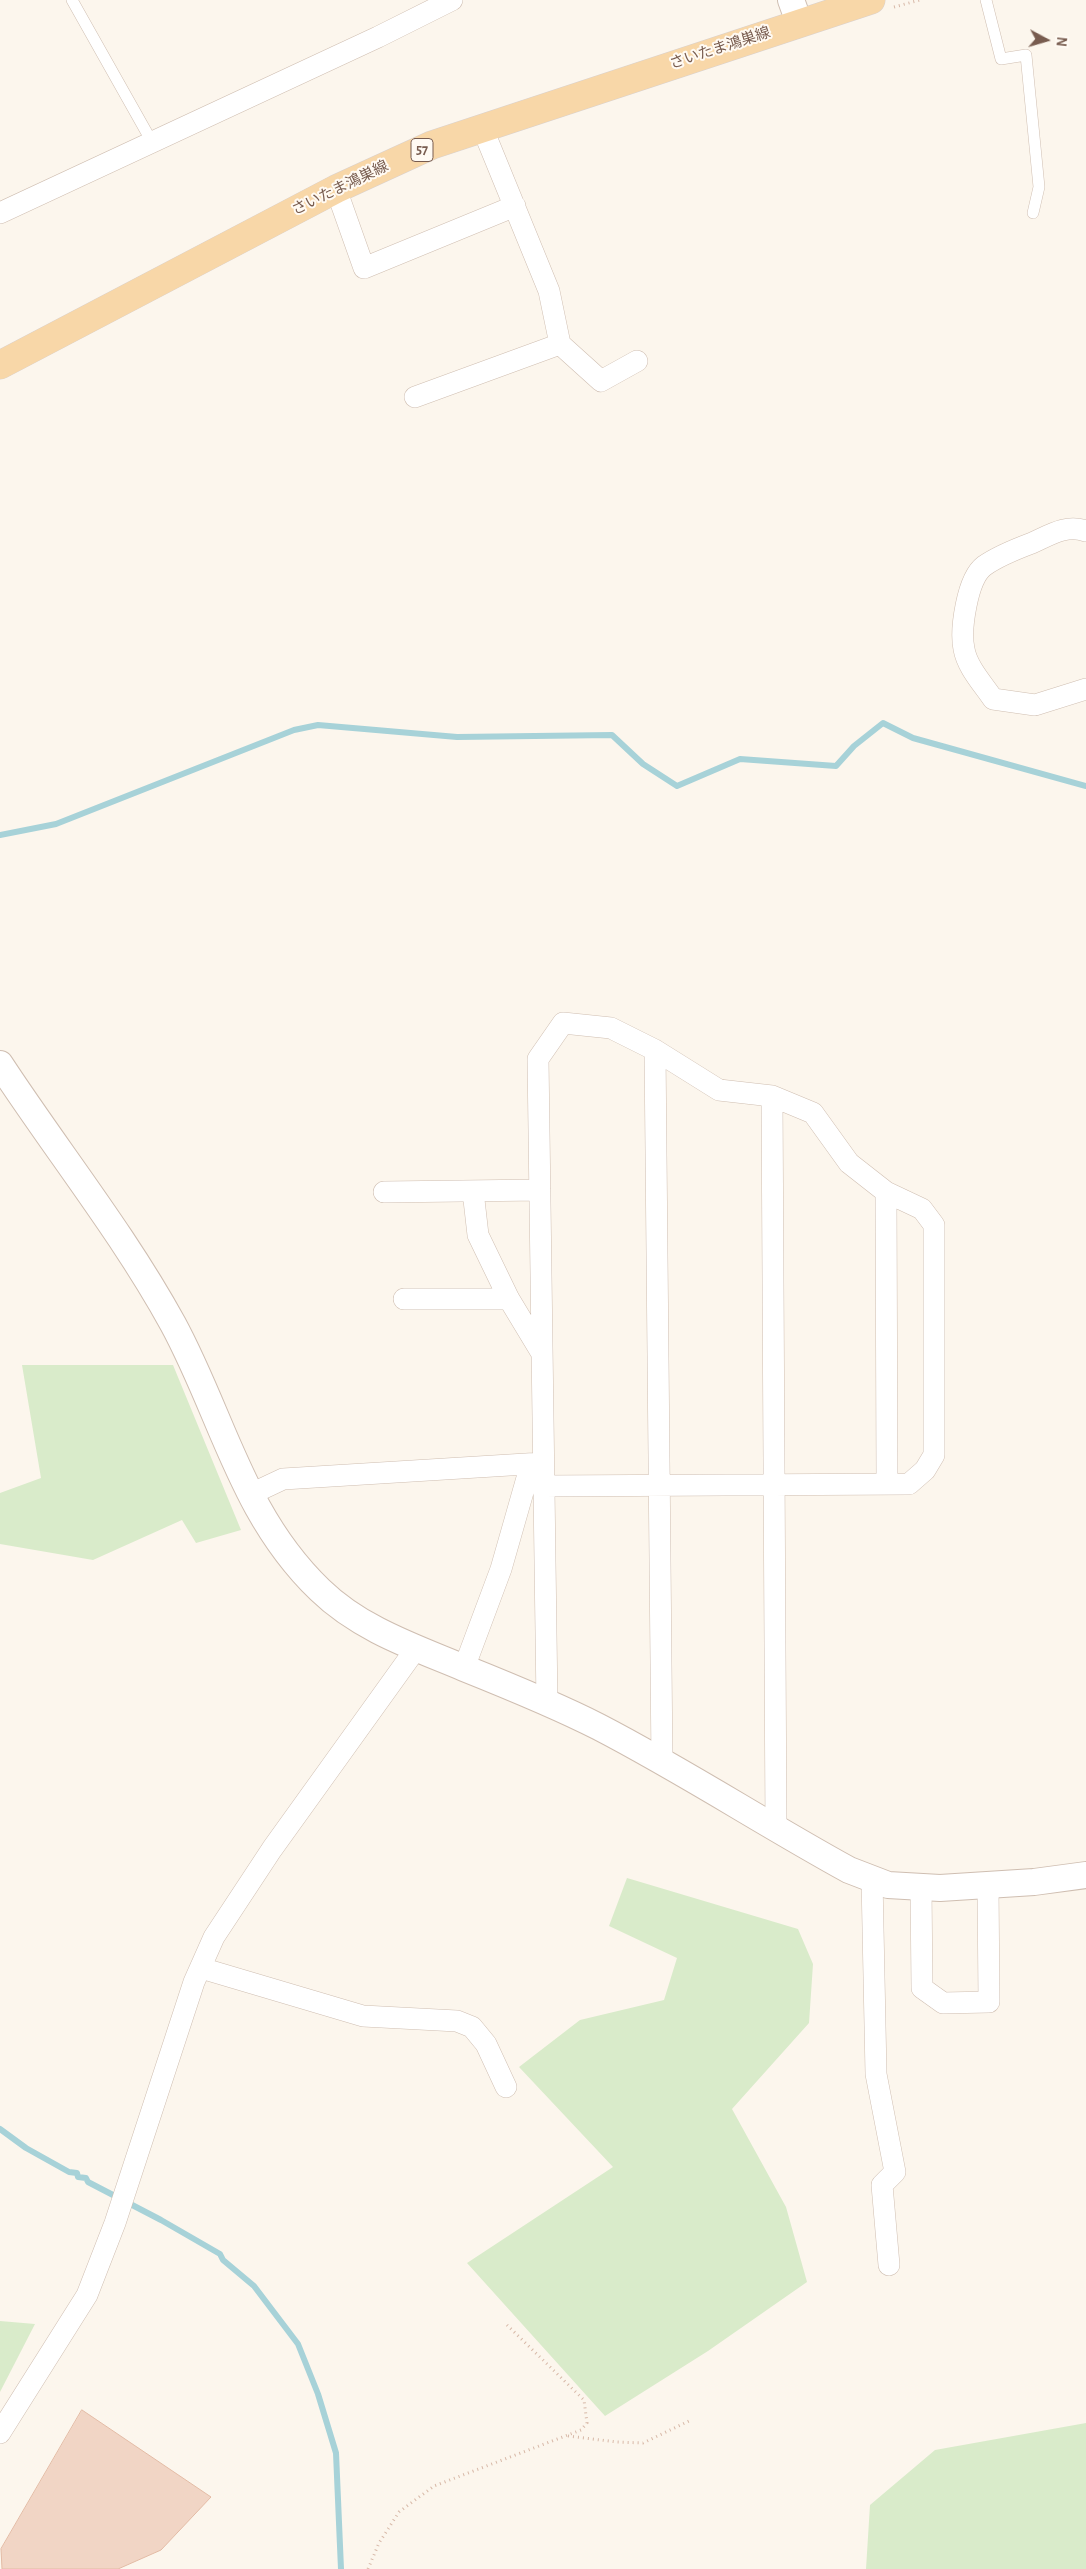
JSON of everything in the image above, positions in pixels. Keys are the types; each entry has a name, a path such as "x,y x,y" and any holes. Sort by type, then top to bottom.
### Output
{"main road":[{"name":"さいたま鴻巣線","path":"0,365 336,190 416,152 795,11 871,0"}],"street":[{"path":"0,213 378,37 452,0"},
{"path":"482,127 549,291 560,344 601,381 637,361"},
{"path":"336,190 364,268 515,206"},
{"path":"416,397 560,344"},
{"path":"1086,531 1064,529 1012,551 982,567 969,593 963,625 964,650 971,666 993,699 1035,705 1086,689"},
{"path":"464,1668 537,1464 541,1353 538,1060 563,1023 611,1028 655,1050 719,1090 772,1096 814,1112 849,1163 886,1192 922,1209 934,1225 934,1456 925,1470 909,1484 887,1482 775,1485 544,1486"},
{"path":"655,1050 662,1763"},
{"path":"0,1064 44,1132 136,1260 175,1327 249,1495 284,1553 322,1592 361,1622 415,1650 464,1668 598,1727 776,1830 849,1870 888,1886 921,1888 988,1885 1086,1875"},
{"path":"772,1096 776,1830"},
{"path":"384,1192 540,1190"},
{"path":"473,1191 478,1234 509,1299 541,1353"},
{"path":"886,1192 887,1482"},
{"path":"404,1299 509,1299"},
{"path":"249,1495 283,1479 537,1464"},
{"path":"537,1464 544,1486 547,1704"},
{"path":"0,2433 87,2294 115,2223 201,1968 214,1937 272,1849 415,1650"},
{"path":"872,1879 876,2074 895,2172 882,2185 889,2265"},
{"path":"921,1888 922,1988 943,2003 989,2002 988,1885"},
{"path":"201,1968 363,2016 457,2021 472,2027 486,2044 506,2087"}],"lane":[{"path":"72,0 152,142"},
{"path":"986,0 1001,59 1026,55 1039,187 1033,213"}],"path":[{"path":"368,2569 379,2543 398,2512 434,2486 581,2430 587,2423 584,2400 506,2325"},
{"path":"566,2435 618,2442 643,2442 689,2421"}],"green space":[{"path":"22,1365 173,1365 241,1530 196,1543 182,1520 93,1560 0,1544 0,1493 41,1478"},
{"path":"627,1878 798,1929 813,1964 809,2023 732,2109 786,2207 807,2282 708,2351 605,2416 467,2263 613,2167 519,2067 580,2020 664,2000 677,1958 609,1926"},
{"path":"0,2321 35,2324 0,2392"},
{"path":"1086,2423 1086,2569 866,2569 870,2505 935,2450"}],"building":[{"path":"82,2410 211,2497 161,2550 118,2569 2,2569 1,2549"}],"waterway":[{"path":"0,835 56,824 294,730 318,725 457,737 612,735 643,764 677,786 740,759 836,766 854,746 883,723 913,738 1086,786"},
{"path":"0,2129 26,2148 69,2172 77,2173 78,2177 86,2178 88,2182 161,2220 220,2254 223,2260 254,2286 298,2344 318,2394 336,2453 341,2569"}]}
